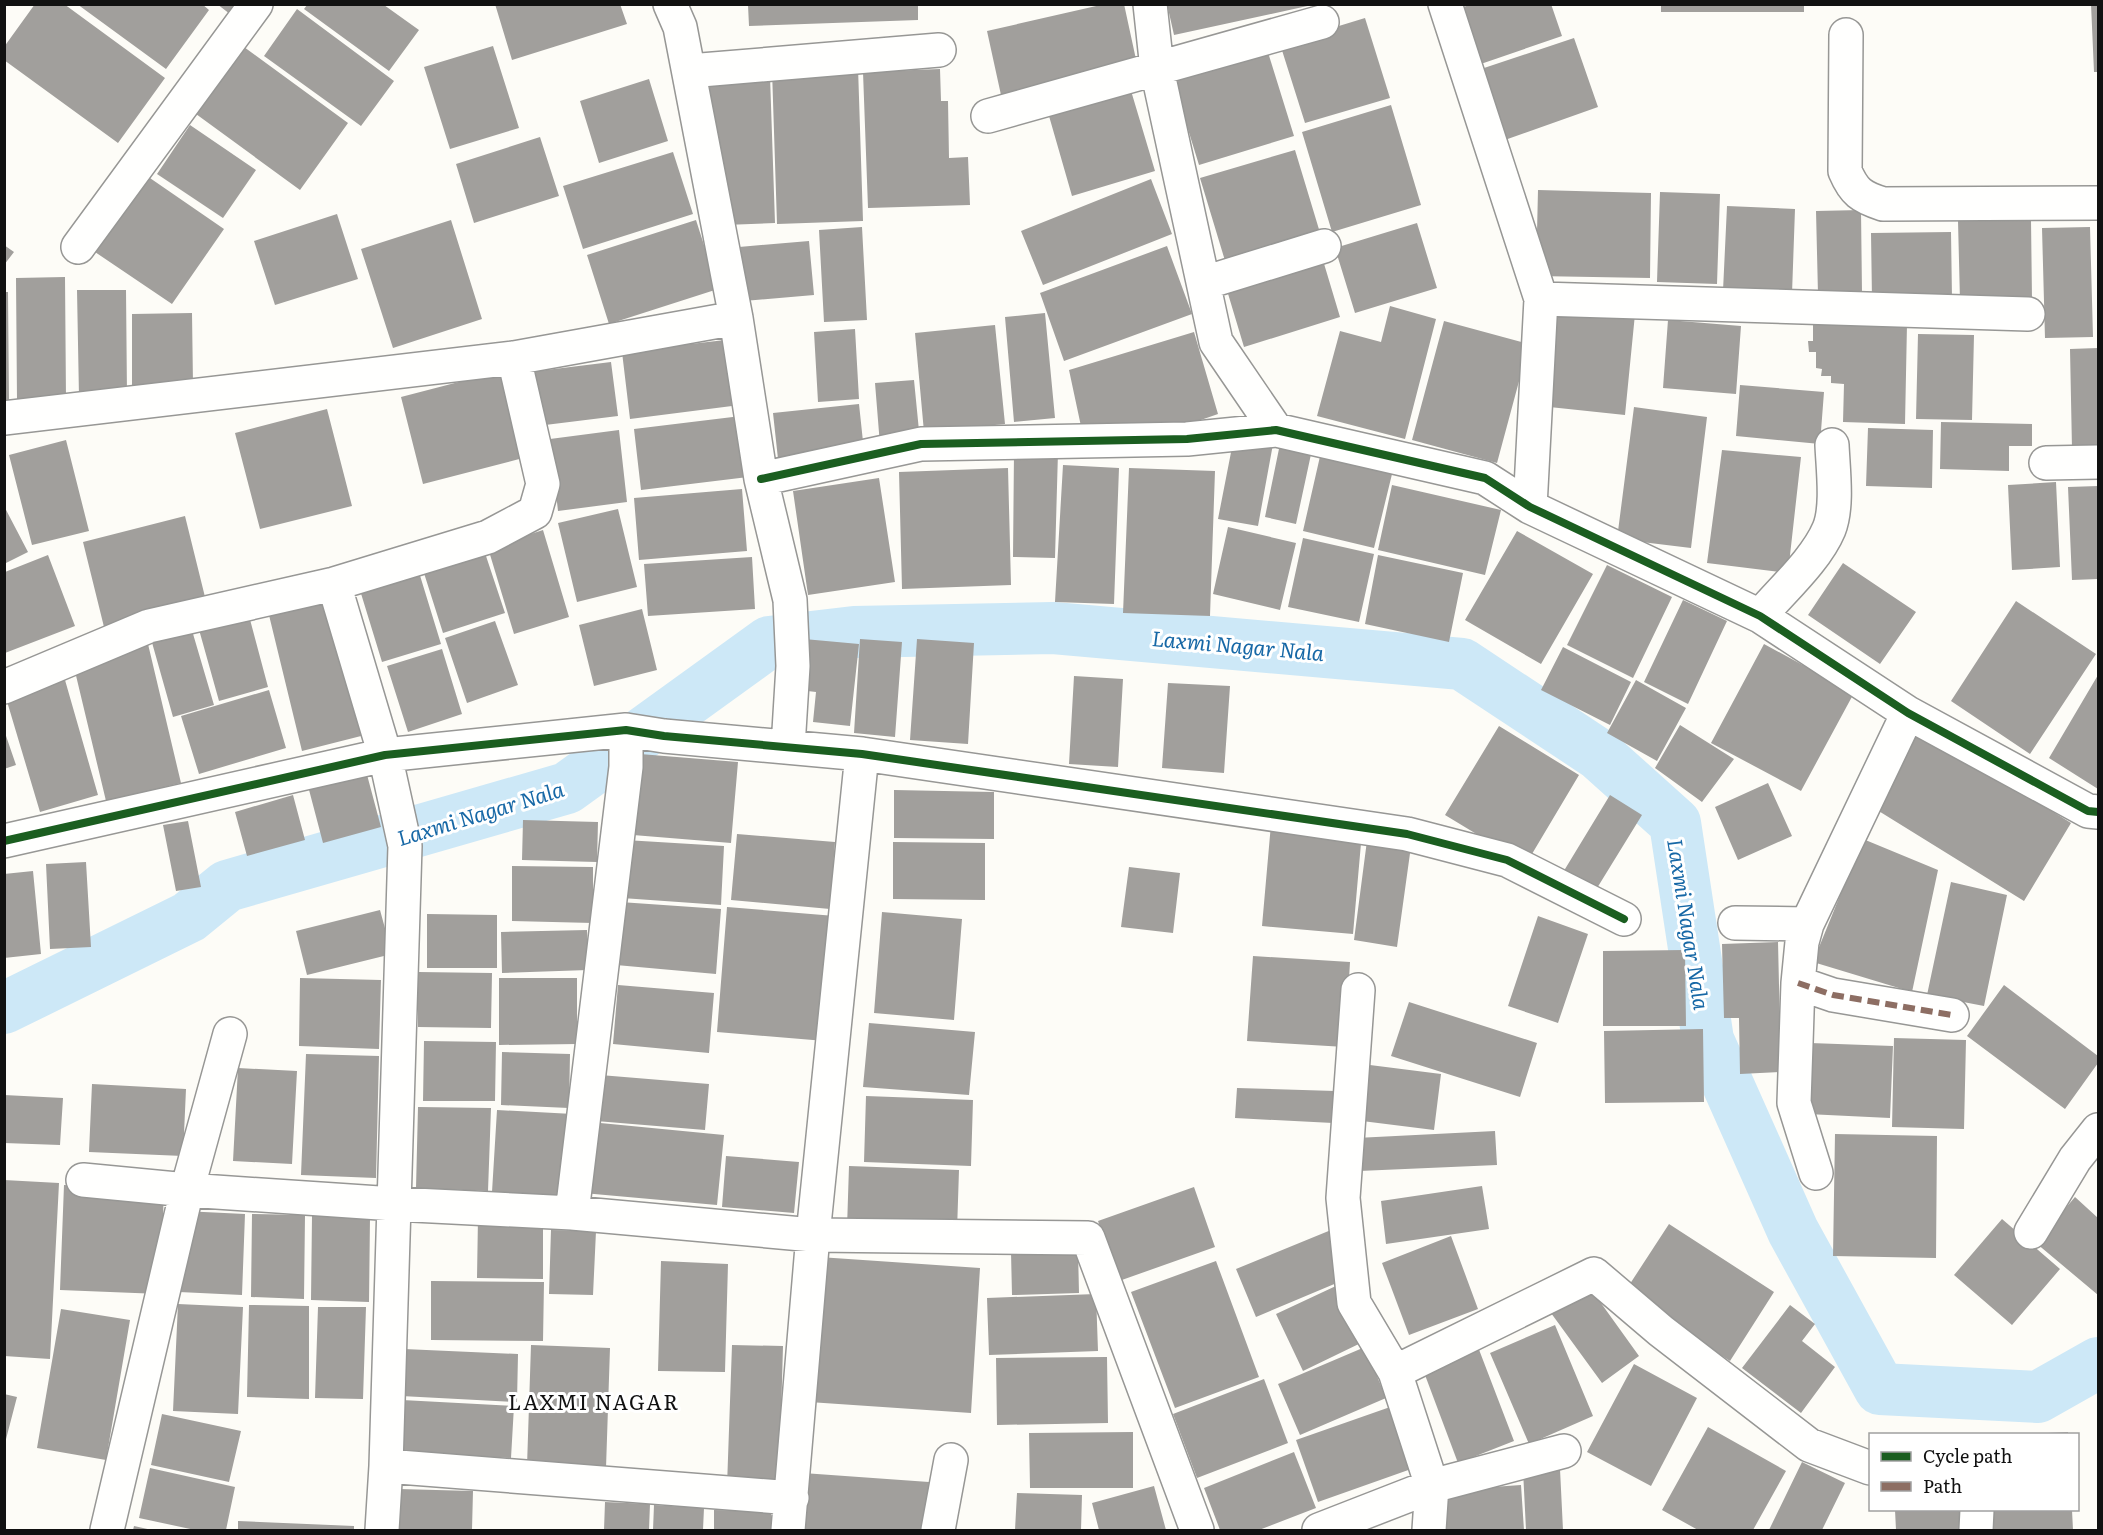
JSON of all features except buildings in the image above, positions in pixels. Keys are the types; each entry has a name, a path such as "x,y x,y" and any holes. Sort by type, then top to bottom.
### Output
{"street":[{"path":"78,247 256,4"},
{"path":"670,4 680,27 736,318 761,479 790,600 793,666 788,747"},
{"path":"1150,4 1157,69 1216,342 1276,430"},
{"path":"1445,4 1541,299 1530,507"},
{"path":"988,116 1322,22"},
{"path":"1846,35 1845,171 1853,188 1868,199 1883,204 2098,203"},
{"path":"688,71 939,50"},
{"path":"1204,283 1324,246"},
{"path":"1541,299 2028,314"},
{"path":"4,418 514,358 736,318"},
{"path":"4,687 149,626 334,584 489,537 535,512 543,484 514,358"},
{"path":"761,479 921,444 1187,439 1276,430 1485,478 1530,507 1760,616 1908,712 2088,811 2098,812"},
{"path":"1760,616 1814,555 1830,527 1833,500 1832,445"},
{"path":"2046,463 2098,462"},
{"path":"334,584 385,755 405,846 386,1466 382,1530"},
{"path":"1816,1173 1794,1103 1798,982 1802,942 1807,924 1908,712"},
{"path":"572,1213 626,767 626,730"},
{"path":"4,841 385,755 626,730 664,736 862,754 1407,834 1507,860 1624,919"},
{"path":"789,1530 813,1235 862,754"},
{"path":"1735,923 1807,924"},
{"path":"1798,982 1833,995 1952,1015"},
{"path":"1358,990 1343,1198 1354,1303 1395,1372 1432,1486 1429,1530"},
{"path":"107,1530 187,1190 230,1034"},
{"path":"2031,1232 2075,1159 2098,1130"},
{"path":"82,1180 187,1190 394,1204 572,1213 813,1235 1088,1238 1197,1530"},
{"path":"1395,1372 1594,1274 1661,1331 1809,1445 1869,1468"},
{"path":"1319,1530 1432,1486 1564,1451"},
{"path":"938,1530 951,1460"},
{"path":"386,1466 792,1498"},
{"path":"1976,1530 1977,1511"}],"waterway":[{"name":"Laxmi Nagar Nala","path":"4,1008 189,917 227,886 567,788 769,642 854,632 1053,628 1462,664 1598,754 1675,823 1708,1040 1793,1231 1880,1389 2038,1397 2098,1363"}],"marked path":[{"path":"1798,983 1833,995 1952,1015"}],"cycle path":[{"path":"761,479 921,444 1187,439 1276,430 1485,478 1530,507 1760,616 1908,713 2088,811 2098,812"},
{"path":"4,841 385,755 626,730 664,736 862,754 1407,834 1507,860 1624,919"}],"district":[{"name":"LAXMI NAGAR","path":"594,1400"}]}
